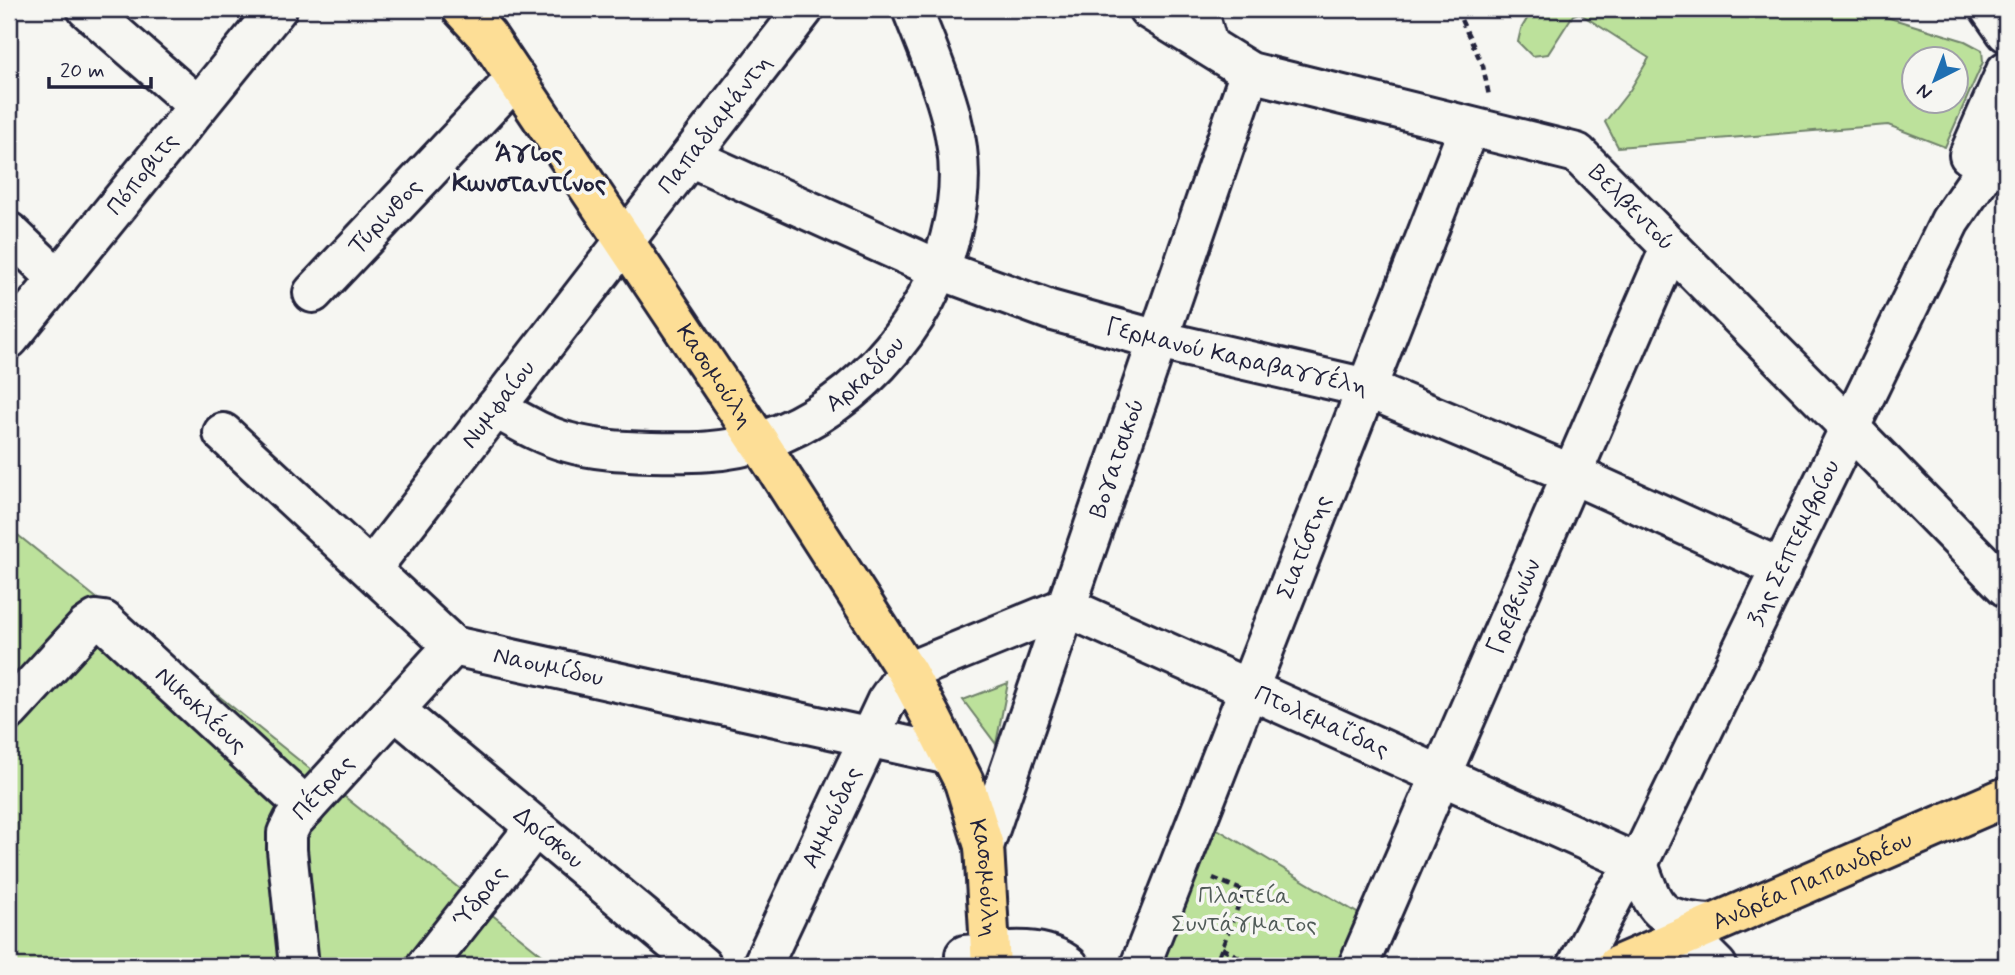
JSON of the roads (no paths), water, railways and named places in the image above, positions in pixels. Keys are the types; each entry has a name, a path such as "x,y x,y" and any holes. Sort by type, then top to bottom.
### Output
{"main road":[{"name":"Κασομούλη","path":"463,9 487,36 626,239 907,672 964,782 984,846 978,960"},
{"name":"Κασομούλη","path":"949,755 963,885 978,960"},
{"name":"Ανδρέα Παπανδρέου","path":"1619,964 2006,797"}],"street":[{"path":"87,9 198,106"},
{"name":"Πόποβιτς","path":"9,339 276,9"},
{"name":"Παπαδιαμάντη","path":"626,239 804,9"},
{"name":"Αρκαδίου","path":"495,408 536,431 596,448 686,451 760,442 821,413 848,394 883,361 907,331 938,269 957,202 955,129 944,89 912,9"},
{"name":"Βελβεντού","path":"1148,9 1235,62 1478,129 1577,153 2006,587"},
{"path":"1990,9 2006,32"},
{"path":"1996,9 2006,13"},
{"name":"Βογατσικού","path":"984,846 1158,340 1235,62"},
{"name":"3ης Σεπτεμβρίου","path":"1951,221 1966,164 2006,71"},
{"name":"Τύρινθος","path":"313,293 516,78"},
{"name":"Σιατίστης","path":"1140,966 1367,388 1478,129"},
{"name":"3ης Σεπτεμβρίου","path":"1577,966 1615,894 1638,864 1951,221 1983,173 2006,129"},
{"name":"Γερμανού Καραβαγγέλη","path":"690,156 938,269 1051,310 1158,340 1367,388 1572,474 1782,569"},
{"path":"9,232 58,279"},
{"name":"Νυμφαίου","path":"371,569 626,239"},
{"name":"Γρεβενών","path":"1358,966 1670,248"},
{"path":"223,433 453,646"},
{"path":"907,672 1066,607"},
{"name":"Πτολεμαΐδας","path":"1066,607 1638,864"},
{"name":"Νικοκλέους","path":"9,712 96,620 113,625 306,807"},
{"name":"Πέτρας","path":"299,966 287,833 306,807 453,646"},
{"name":"Ναουμίδου","path":"453,646 949,755"},
{"name":"Αμμούδας","path":"762,966 886,702 907,672"},
{"name":"Δρίσκου","path":"395,710 702,966"},
{"name":"Ύδρας","path":"426,966 535,827"},
{"path":"1638,864 1653,903 1667,915 1698,929 1717,966"},
{"name":"3ης Σεπτεμβρίου","path":"1619,964 1638,864"},
{"path":"978,960 1025,950 1059,958 1069,966"}],"lane":[{"path":"1208,9 1235,62"}],"district":[{"name":"Άγιος Κωνσταντίνος","path":"529,169"}],"park label":[{"name":"Πλατεία Συντάγματος","path":"1244,910"}]}
